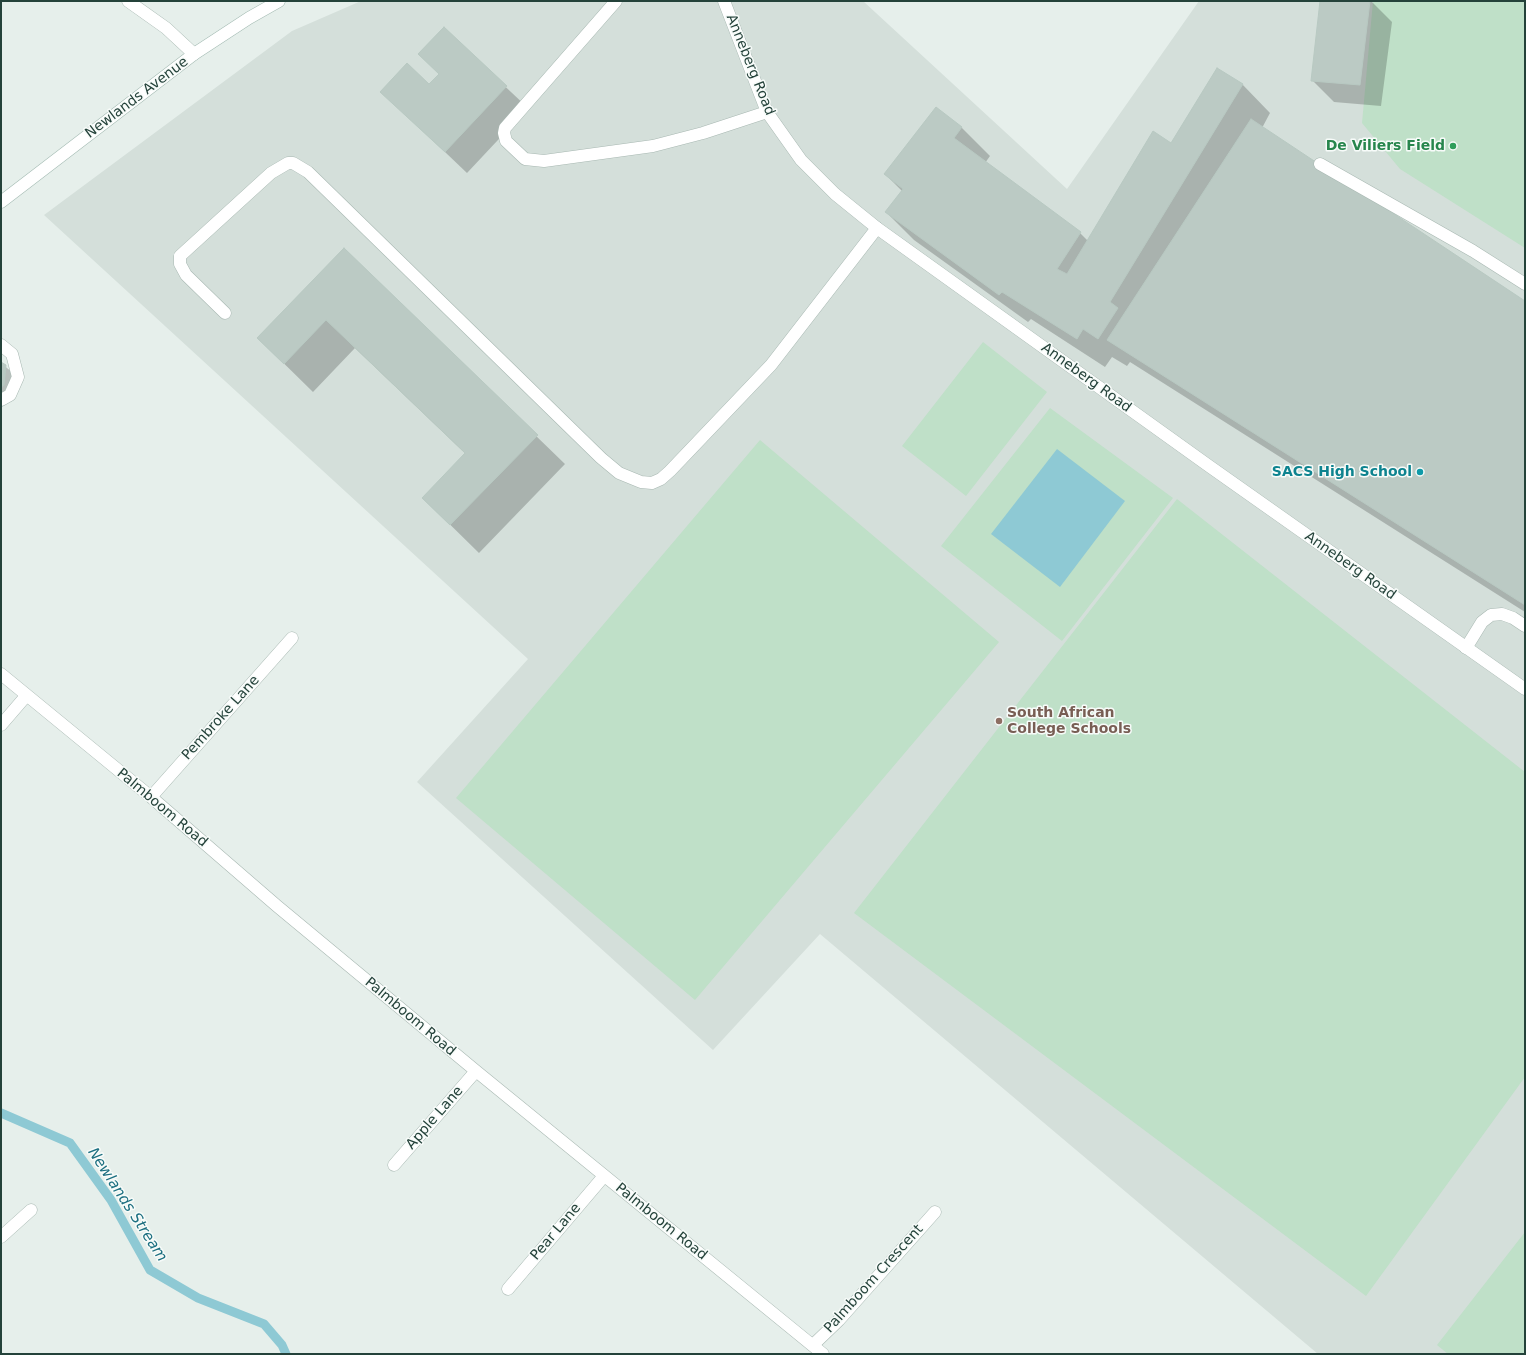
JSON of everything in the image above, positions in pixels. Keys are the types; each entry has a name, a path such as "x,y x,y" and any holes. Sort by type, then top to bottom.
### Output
{"street":[{"path":"128,1 166,28 194,54"},
{"name":"Newlands Avenue","path":"1,202 194,54 249,18 279,1"},
{"path":"616,1 505,128 504,137 506,141 526,159 544,161 653,146 703,133 767,112"},
{"name":"Anneberg Road","path":"724,1 767,112 802,160 835,194 877,228 1525,689"},
{"path":"225,313 186,275 180,264 180,256 270,173 280,167 293,163 308,172 601,458 619,473 641,482 652,483 661,479 670,471 771,365 877,228"},
{"path":"1320,164 1473,251 1525,284"},
{"path":"1,345 12,354 18,377 10,394 1,400"},
{"path":"1466,648 1482,622 1491,615 1502,614 1513,618 1525,626"},
{"name":"Pembroke Lane","path":"151,797 292,638"},
{"name":"Palmboom Road","path":"1,674 151,797 277,906 476,1071 823,1354"},
{"path":"1,725 26,696"},
{"name":"Apple Lane","path":"394,1165 476,1071"},
{"name":"Pear Lane","path":"508,1289 604,1176"},
{"path":"1,1237 31,1210"},
{"name":"Palmboom Crescent","path":"813,1345 839,1320 934,1212"}],"shaded area":[{"name":"South African College Schools","path":"361,1 863,1 1067,189 1199,1 1525,1 1525,1354 1318,1354 820,934 713,1050 417,782 528,659 44,215 292,31"}],"green space":[{"name":"De Viliers Field","path":"1373,1 1525,1 1525,248 1400,169 1362,123"},
{"path":"983,342 1047,392 966,496 902,446"},
{"path":"1050,408 1173,498 1062,641 941,546"},
{"path":"760,440 999,642 695,1000 456,798"},
{"path":"1177,499 1525,772 1525,1077 1366,1296 854,913"},
{"path":"1525,1232 1525,1354 1448,1354 1437,1345"}],"water":[{"path":"1057,449 1125,501 1060,587 991,534"}],"building":[{"path":"1320,1 1370,1 1360,85 1311,81"},
{"path":"444,27 507,86 445,152 380,92 407,63 429,84 439,74 418,54"},
{"path":"1217,68 1243,84 1110,302 1118,308 1098,339 1083,329 1077,339 1002,292 999,295 885,212 903,189 884,174 936,107 962,127 954,138 1081,232 1057,269 1067,274 1153,131 1171,143"},
{"name":"SACS High School","path":"1251,119 1525,301 1525,605 1107,340"},
{"path":"344,248 538,435 450,525 422,498 465,453 326,320 284,364 257,338"},
{"path":"1,362 6,365 4,385 1,387"}],"waterway":[{"name":"Newlands Stream","path":"1,1113 70,1143 111,1200 150,1270 198,1298 264,1324 282,1345 286,1354"}],"place":[{"name":"De Viliers Field","path":"1453,146"},
{"name":"SACS High School","path":"1420,472"},
{"name":"South African College Schools","path":"999,721"}]}
